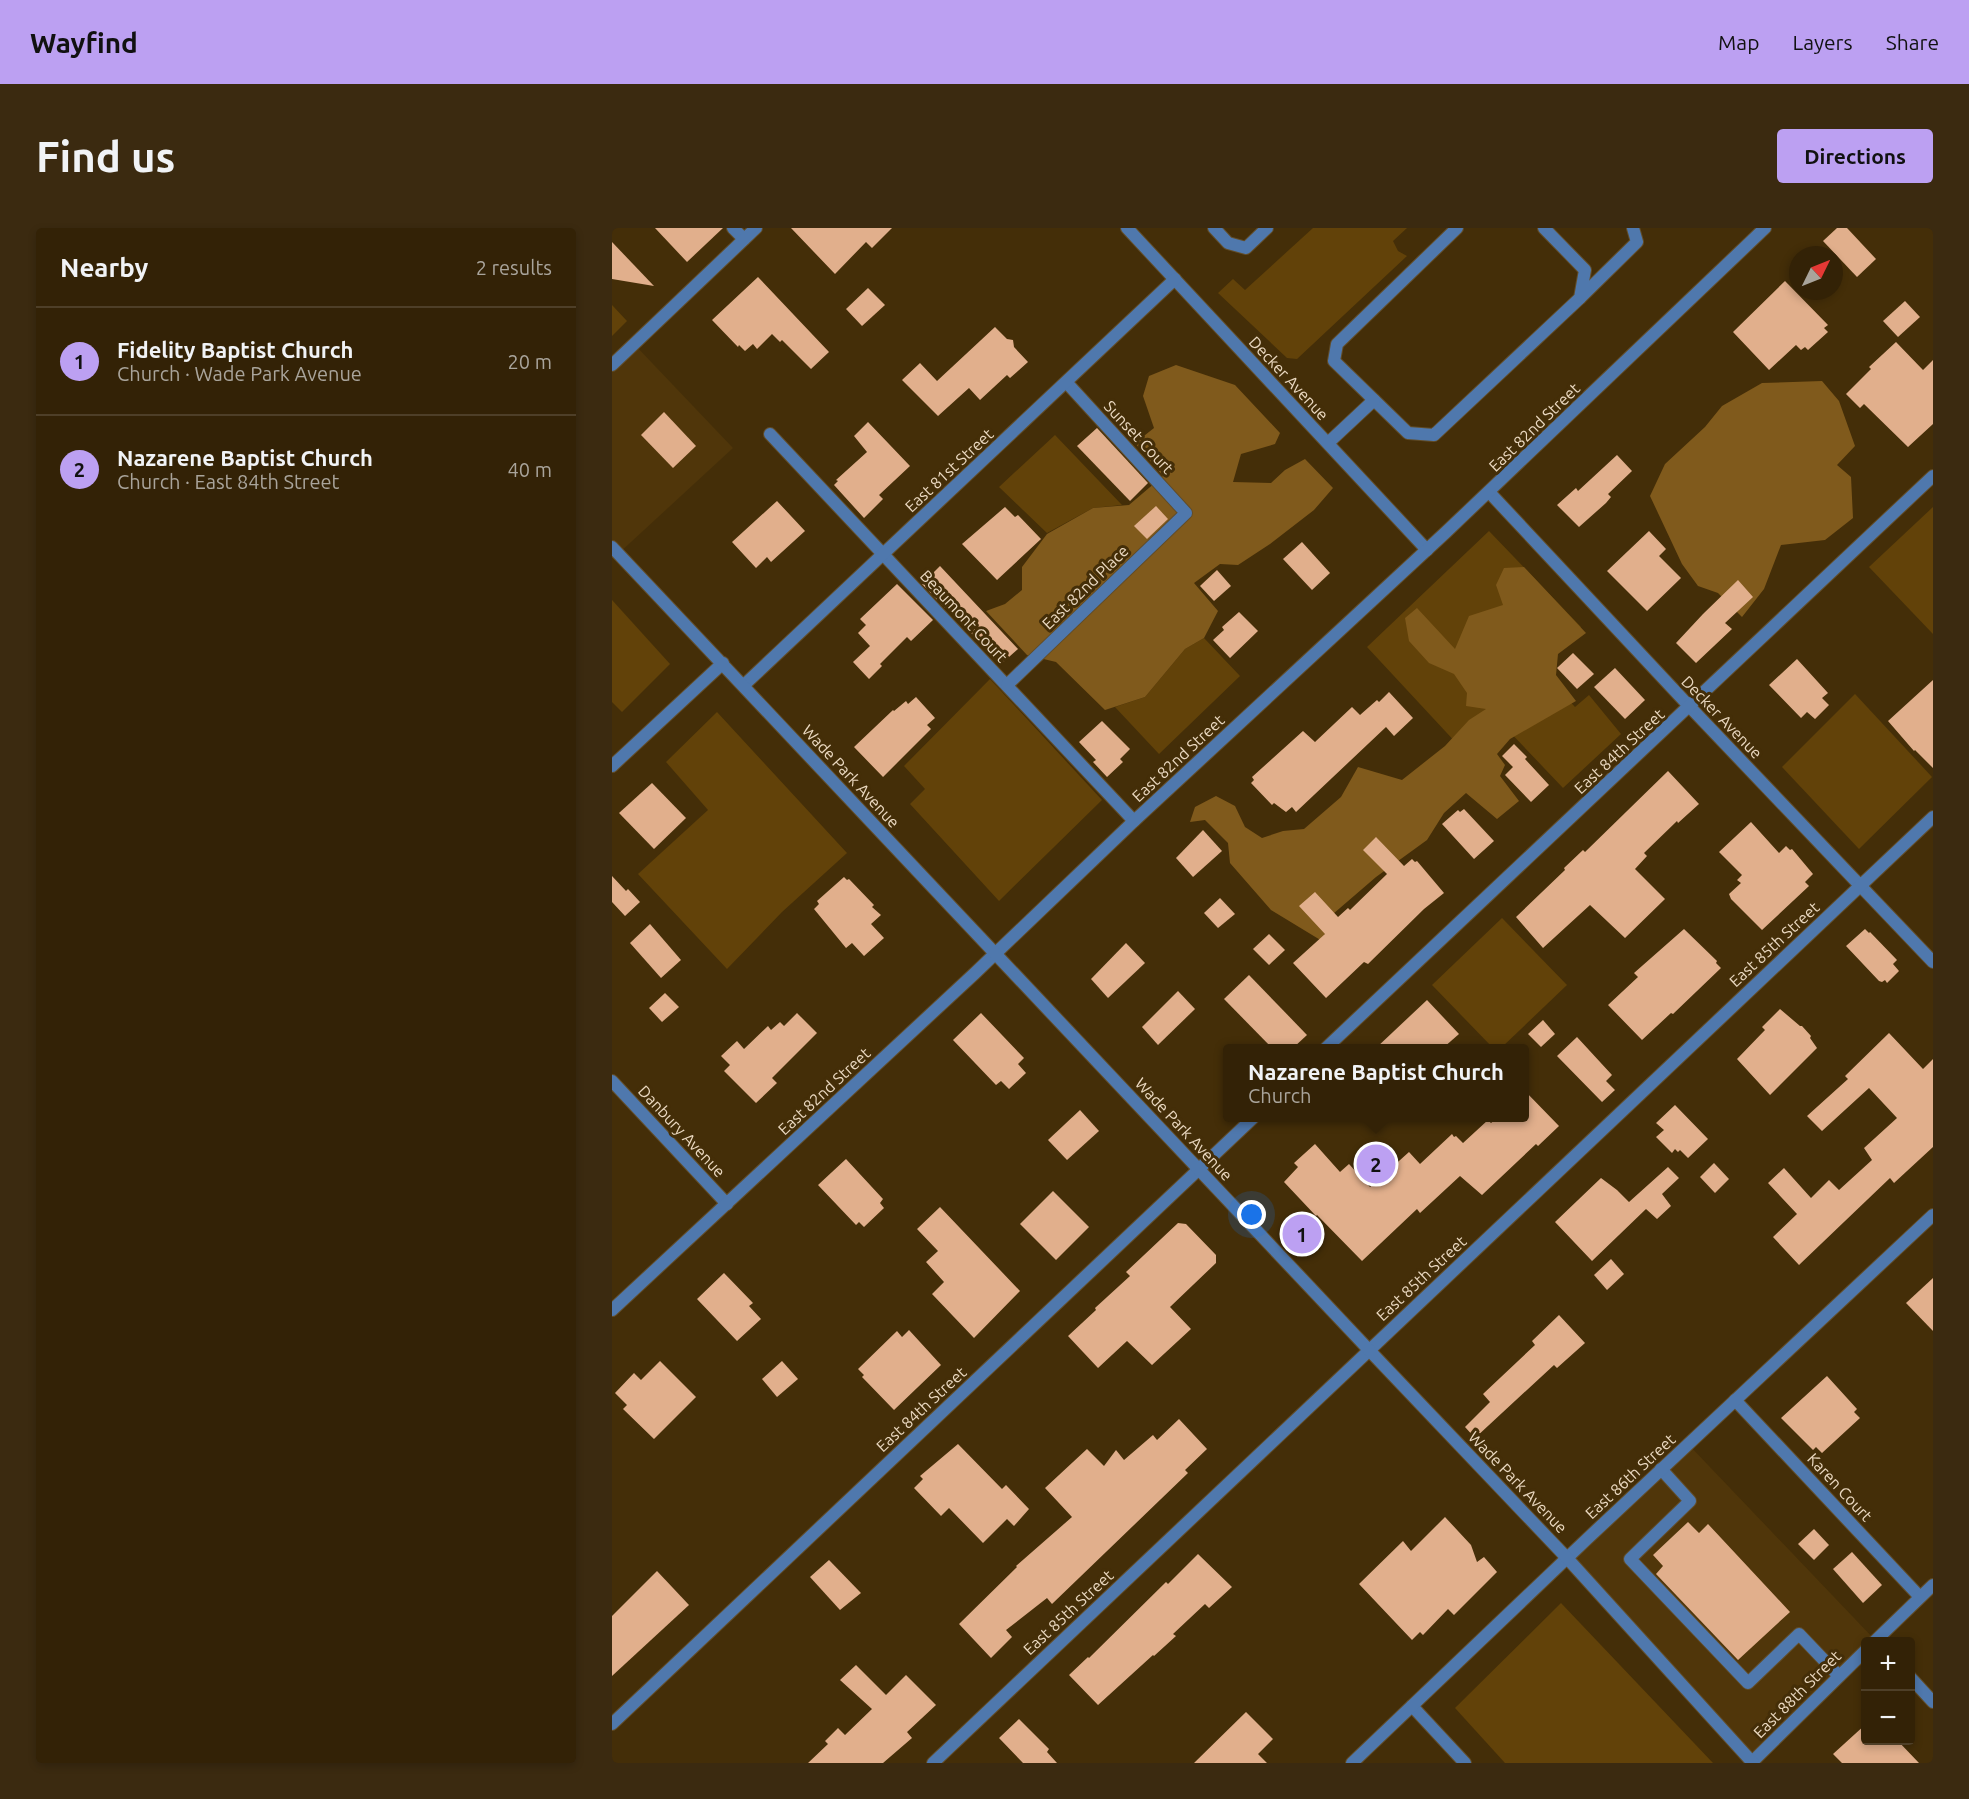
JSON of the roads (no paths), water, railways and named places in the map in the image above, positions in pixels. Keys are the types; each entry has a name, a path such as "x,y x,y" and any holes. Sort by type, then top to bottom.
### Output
{"street":[{"path":"733,228 744,239"},
{"path":"612,365 756,228"},
{"name":"Decker Avenue","path":"1127,228 1427,550"},
{"path":"1214,228 1228,243 1246,248 1267,228"},
{"path":"1458,228 1337,344 1334,361 1408,434 1434,435 1637,242 1634,228"},
{"path":"1544,228 1585,270 1580,298"},
{"name":"East 82nd Street","path":"612,1310 1489,492 1766,228"},
{"name":"East 81st Street","path":"744,685 1175,279"},
{"name":"Sunset Court","path":"1067,383 1186,513"},
{"path":"1328,443 1374,400"},
{"name":"Beaumont Court","path":"770,434 1134,821"},
{"name":"East 84th Street","path":"1330,1044 1933,476"},
{"name":"Decker Avenue","path":"1489,492 1689,707 1933,962"},
{"name":"East 82nd Place","path":"1007,685 1186,513"},
{"name":"Wade Park Avenue","path":"612,547 1567,1558 1752,1762"},
{"path":"612,766 723,663"},
{"name":"East 85th Street","path":"933,1763 1933,818"},
{"name":"Danbury Avenue","path":"612,1081 728,1204"},
{"name":"East 84th Street","path":"612,1724 1249,1122"},
{"name":"East 86th Street","path":"1352,1763 1661,1469 1933,1215"},
{"name":"Karen Court","path":"1736,1400 1920,1597"},
{"path":"1661,1469 1690,1501 1630,1559 1748,1683 1799,1634 1839,1676"},
{"path":"1879,1637 1933,1585"},
{"name":"East 88th Street","path":"1752,1762 1861,1655"},
{"path":"1915,1682 1933,1702"},
{"path":"1412,1706 1466,1763"}],"place":[{"name":"Nazarene Baptist Church","path":"1376,1164"},
{"name":"Fidelity Baptist Church","path":"1302,1234"}]}
